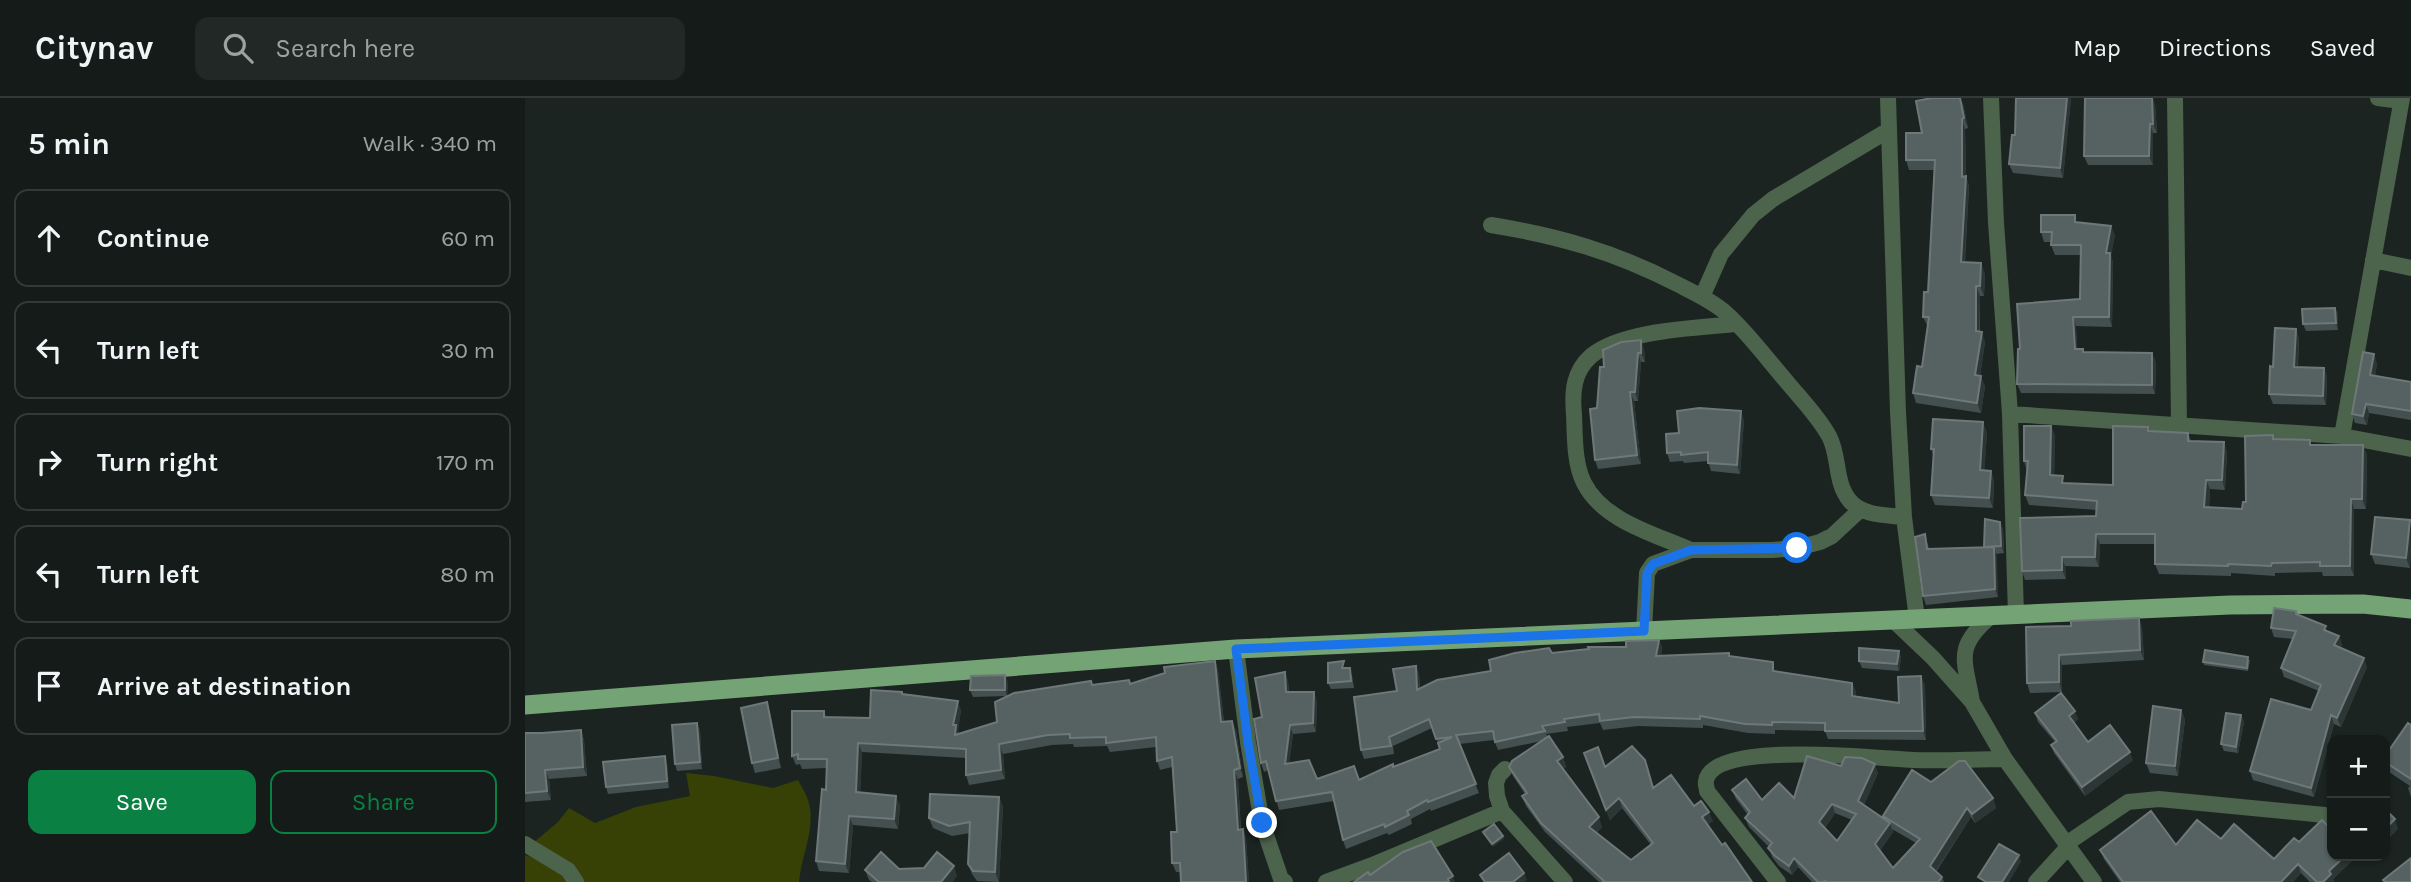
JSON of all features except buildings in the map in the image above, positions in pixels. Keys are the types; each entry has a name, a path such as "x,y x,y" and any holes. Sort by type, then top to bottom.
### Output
{"main road":[{"path":"525,705 1236,649 2299,604 2363,604 2411,609"}],"street":[{"path":"1888,98 1893,296 1904,517 1917,619"},
{"path":"1991,98 1996,223 2010,414 2016,615"},
{"path":"2175,98 2179,425"},
{"path":"2341,436 2402,99 2378,98"},
{"path":"1702,297 1721,254 1753,215 1773,200 1889,130"},
{"path":"1491,225 1541,233 1586,245 1637,265 1702,297 1725,313 1811,409 1828,434 1836,451 1841,486 1849,500 1860,510 1904,517"},
{"path":"2373,260 2411,268"},
{"path":"1691,550 1634,525 1610,512 1594,498 1583,482 1579,466 1573,383 1579,369 1591,356 1607,346 1651,333 1736,324"},
{"path":"2010,414 2341,436 2411,449"},
{"path":"1644,631 1647,573 1653,564 1691,550 1797,548 1832,536 1860,510"},
{"path":"1972,702 1965,661 1966,646 1970,637 1990,617"},
{"path":"1893,620 1933,658 1972,702 2005,759 2067,845 2087,879"},
{"path":"1236,649 1262,823 1281,879 1285,882"},
{"path":"1778,882 1707,791 1706,780 1710,773 1721,765 1752,756 1810,753 1915,760 2005,759"},
{"path":"1505,769 1496,783 1502,811 1566,882"},
{"path":"2036,882 2067,845 2128,802 2158,799 2325,815"},
{"path":"1327,882 1502,811"},
{"path":"525,844 568,870 576,882"}],"green space":[{"path":"686,773 773,788 798,780 808,800 811,820 799,882 525,882 525,855 554,865 533,843 558,822 569,808 595,823 636,807 690,796"}],"route":[{"path":"1262,823 1236,649 1644,631 1647,573 1653,564 1691,550 1797,548"}]}
